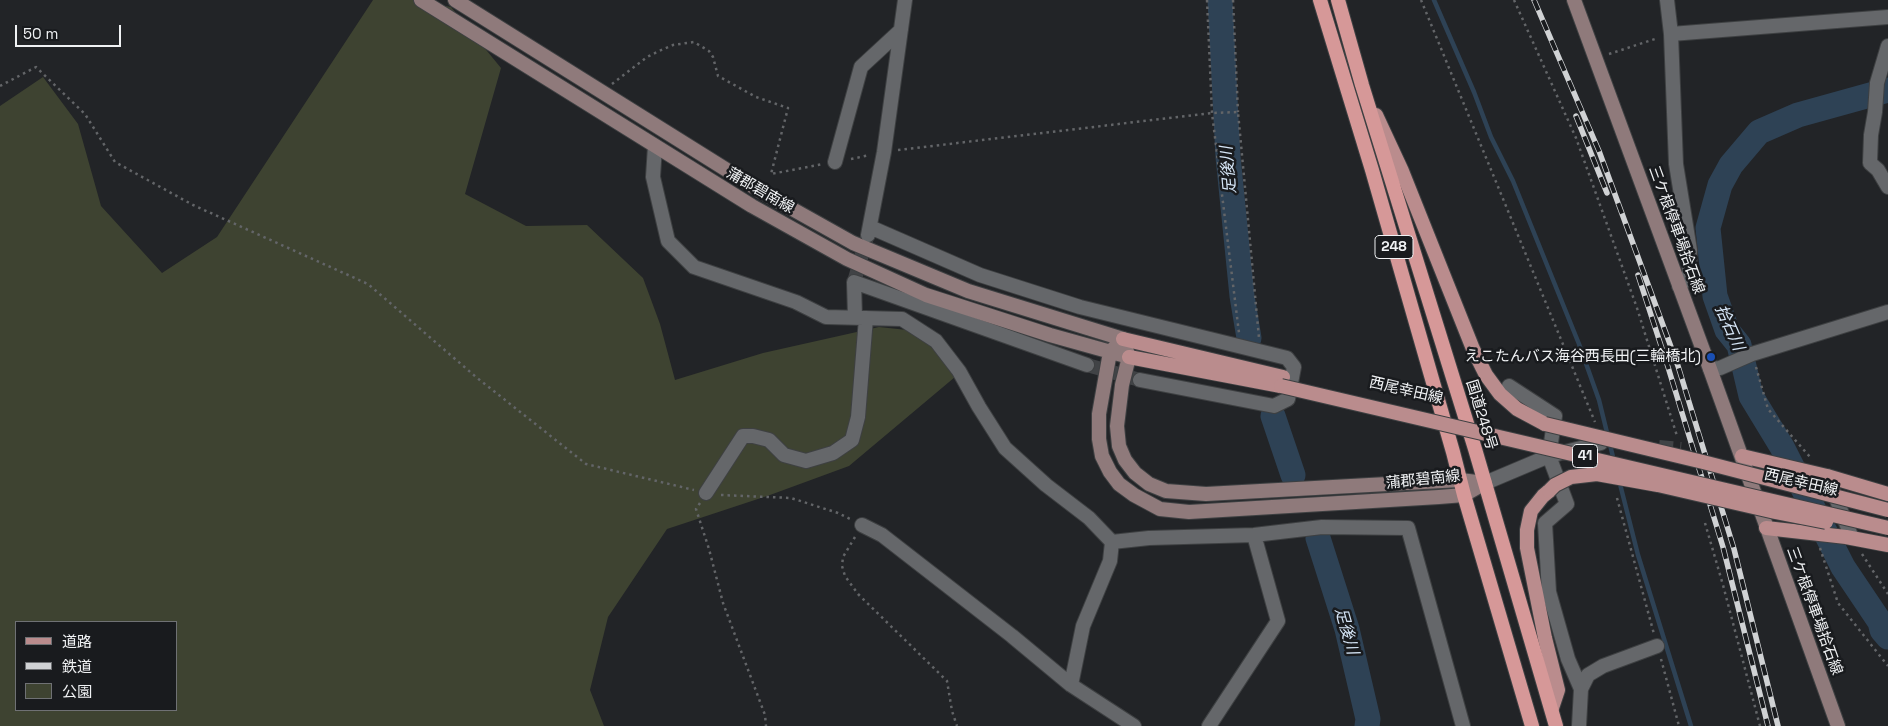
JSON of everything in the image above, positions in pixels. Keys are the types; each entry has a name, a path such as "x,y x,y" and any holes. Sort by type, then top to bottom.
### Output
{"highway":[{"name":"248","path":"1320,0 1372,170 1532,726"},
{"name":"国道248号","path":"1338,0 1362,85 1485,483 1556,726"}],"main road":[{"name":"蒲郡碧南線","path":"421,0 752,206 847,259 926,295 1032,330 1129,357 1122,385 1118,418 1120,446 1125,460 1135,473 1149,484 1166,491 1206,494 1460,480 1485,483"},
{"name":"蒲郡碧南線","path":"455,0 762,192 853,243 968,291 1123,339"},
{"name":"三ケ根停車場拾石線","path":"1574,0 1742,456 1766,528 1838,726"},
{"name":"41","path":"1362,85 1402,171 1473,349 1486,375 1500,394 1517,409 1545,424 1703,462 1888,510"},
{"path":"1110,352 1123,339 1129,357"},
{"name":"西尾幸田線","path":"1123,339 1282,382 1888,528"},
{"name":"蒲郡碧南線","path":"1110,352 1099,414 1099,440 1102,456 1119,484 1134,495 1160,509 1188,512 1464,495 1485,483"},
{"name":"西尾幸田線","path":"1129,357 1357,396 1888,519"},
{"path":"1742,456 1823,475 1888,494"},
{"name":"41","path":"1552,708 1558,690 1545,638 1527,548 1527,530 1531,511 1555,485 1572,477 1597,474 1658,485 1775,512 1888,535"},
{"path":"1766,528 1849,537 1888,545"}],"street":[{"path":"905,0 884,152 869,231 989,278 1080,307 1288,358 1294,367 1288,399 1274,406 1140,380"},
{"path":"1667,0 1671,34 1676,164 1690,250 1689,276 1679,286"},
{"path":"1671,34 1888,17"},
{"path":"835,162 861,67 901,30"},
{"path":"1888,46 1877,84 1870,163 1878,170 1888,187"},
{"path":"656,146 653,177 668,241 694,268 796,302 826,317 902,319 936,341 959,371 979,407 1006,448 1046,485 1089,518 1112,542 1110,561 1084,626 1071,685"},
{"path":"706,493 743,436 753,436 769,440 784,454 806,461 833,453 852,440 858,417 861,317 854,282 1087,364"},
{"path":"1710,369 1726,366 1752,354 1888,312"},
{"path":"1508,386 1555,416 1549,456 1567,504 1545,523 1549,592 1568,660 1581,689"},
{"path":"1485,483 1549,456 1600,443"},
{"path":"1823,475 1849,537"},
{"path":"862,525 889,540 1012,636 1071,685 1134,726"},
{"path":"1112,542 1149,538 1254,535 1322,527 1408,528 1463,726"},
{"path":"1209,726 1278,620 1254,535"},
{"path":"1579,726 1581,689 1588,675 1603,666 1657,646"}],"path":[{"path":"1207,0 1212,113 1241,347"},
{"path":"1233,0 1238,112 1261,352"},
{"path":"1421,0 1595,422"},
{"path":"1514,0 1576,138 1637,308 1677,436"},
{"path":"1596,59 1671,34"},
{"path":"601,93 646,57 673,45 694,42 709,51 718,76 756,97 788,108 771,174 884,152 1212,113 1238,112"},
{"path":"0,86 36,68 86,114 115,162 193,205 368,284 476,378 586,464 706,493 726,496 791,498 838,513 862,525 843,557 842,566 845,576 858,594 947,681 952,711 957,726"},
{"path":"1752,354 1768,409 1823,475"},
{"path":"706,493 696,509 709,549 723,604 765,715 766,726"},
{"path":"1617,498 1679,726"},
{"path":"1705,523 1760,726"},
{"path":"1818,533 1838,603 1888,666"},
{"path":"1849,537 1888,594"}],"green space":[{"path":"373,0 414,0 451,7 501,68 465,194 526,226 587,225 643,278 660,324 675,380 763,353 879,327 926,332 955,377 849,466 770,495 667,529 608,617 590,690 604,726 0,726 0,106 43,77 78,124 101,206 162,273 217,237"}],"waterway":[{"name":"足後川","path":"1220,0 1228,157 1242,296 1249,338"},
{"path":"1434,0 1474,92 1491,137 1513,181 1579,344 1599,400 1614,461"},
{"name":"拾石川","path":"1888,90 1798,115 1759,132 1731,165 1720,185 1708,228 1715,296 1727,330 1739,345 1751,396 1782,447 1843,567 1888,637"},
{"name":"足後川","path":"1273,416 1293,475"},
{"path":"1619,480 1638,555 1691,726"},
{"name":"足後川","path":"1318,538 1347,629 1368,719 1367,726"}],"tunnel":[{"path":"854,282 867,237"},
{"path":"1087,365 1140,380"},
{"path":"1659,447 1681,449"}],"railway":[{"path":"1534,0 1599,151 1678,366 1734,549 1778,726"},
{"path":"1576,116 1607,193"},
{"path":"1638,275 1723,547 1768,726"}],"place":[{"name":"えこたんバス海谷西長田(三輪橋北)","path":"1711,357"}]}
